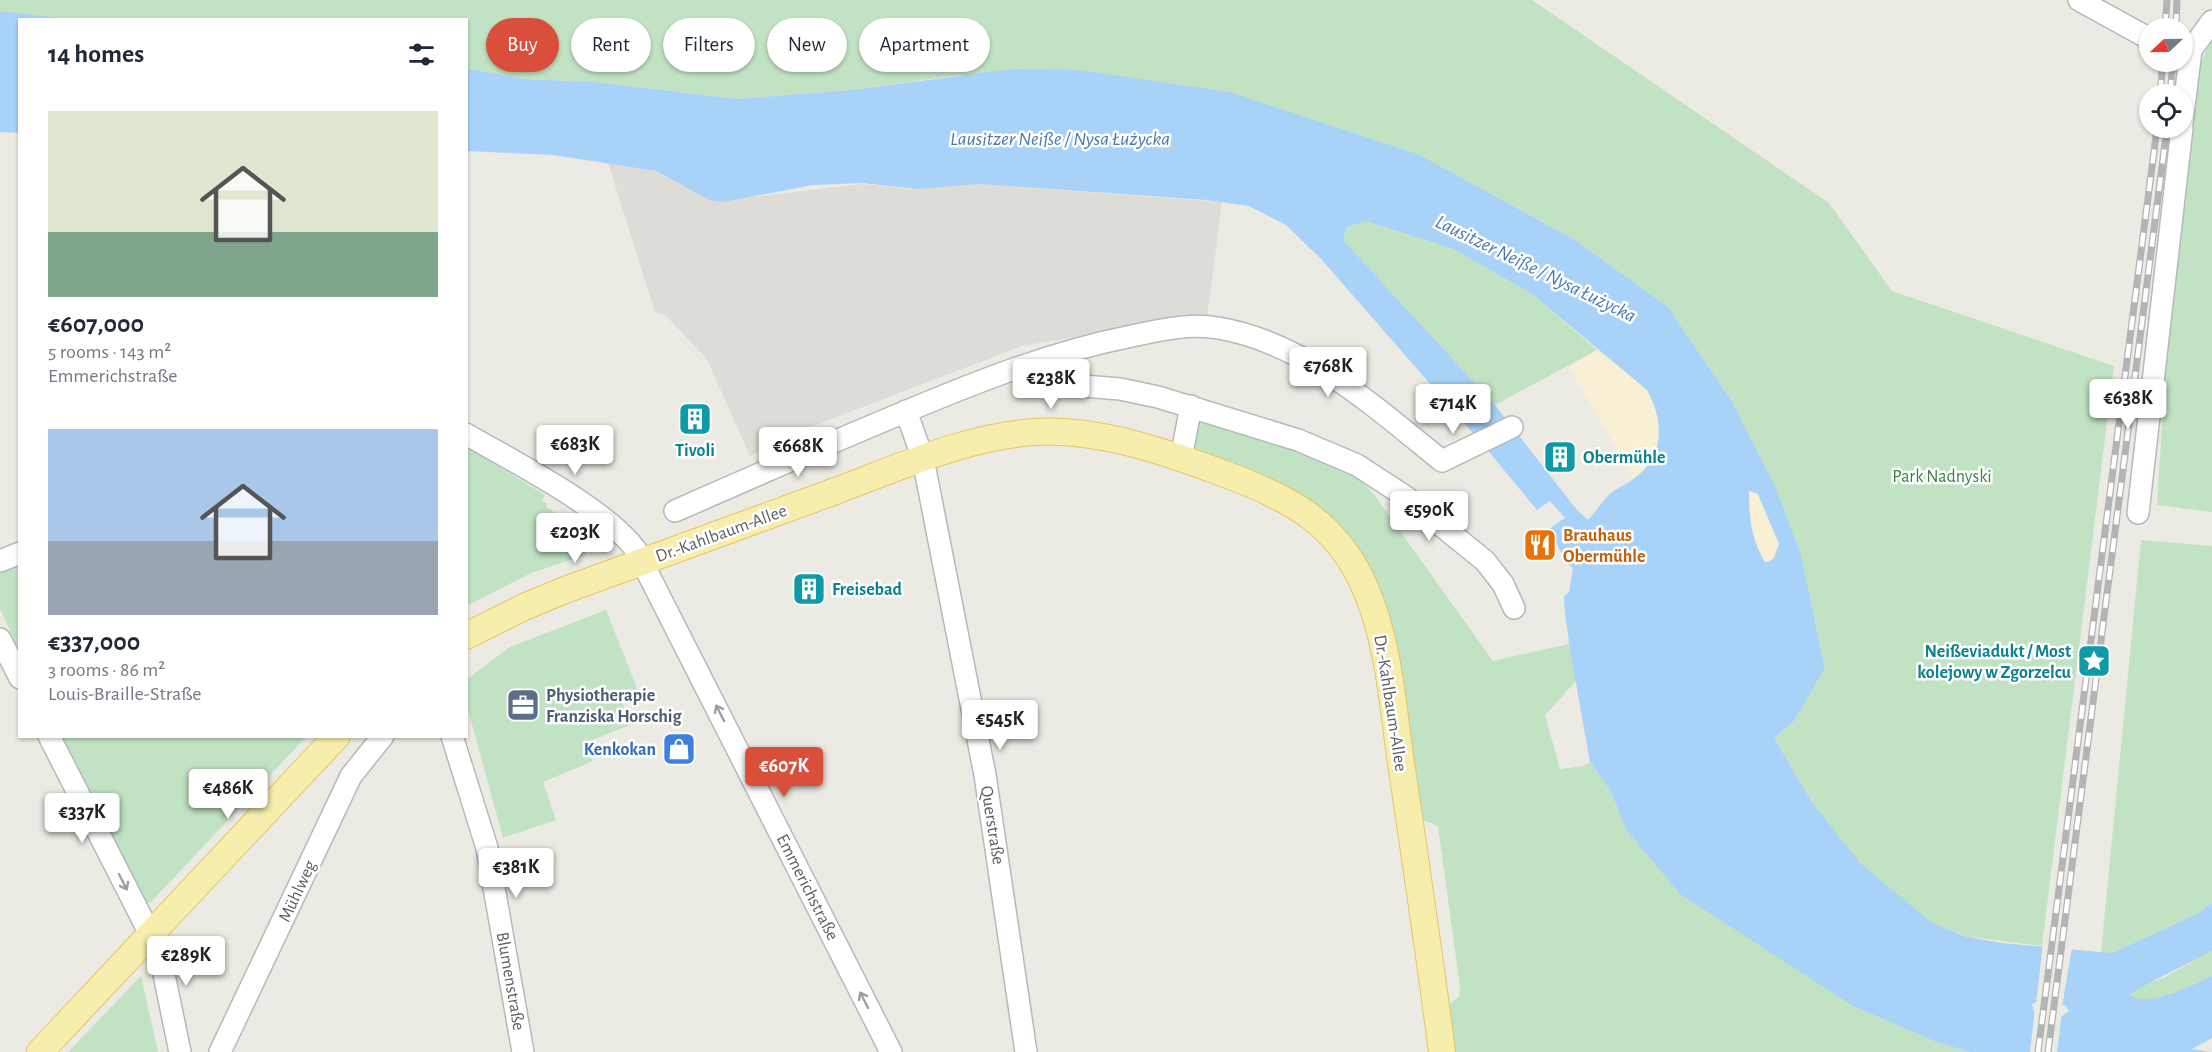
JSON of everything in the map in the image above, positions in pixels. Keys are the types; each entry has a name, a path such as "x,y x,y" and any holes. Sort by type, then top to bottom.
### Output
{"main road":[{"name":"Dr.-Kahlbaum-Allee","path":"468,635 545,598 923,459 985,441 1042,432 1095,436 1181,458 1264,489 1298,506 1338,543 1366,590 1380,632 1442,1052"},
{"path":"40,1052 335,738"}],"street":[{"path":"2079,0 2139,33"},
{"path":"2193,42 2212,21"},
{"path":"2138,513 2181,138"},
{"path":"675,511 906,411 1056,353 1109,340 1183,328 1218,328 1274,346 1322,370 1375,407 1442,461 1456,456 1480,441 1512,428"},
{"path":"1017,368 1024,379 1035,382 1120,389 1191,406 1298,440 1356,465 1406,496 1485,561 1503,584 1514,608"},
{"path":"1181,458 1191,406"},
{"name":"Querstraße","path":"906,411 923,459 985,775 1026,1052"},
{"name":"Emmerichstraße","path":"468,435 579,501 622,535 643,562 891,1052"},
{"path":"0,561 18,554"},
{"path":"0,639 18,674"},
{"path":"50,738 161,960 180,1052"},
{"name":"Mühlweg","path":"220,1052 351,776 381,738"},
{"name":"Blumenstraße","path":"453,738 487,848 523,1052"}],"shaded area":[{"path":"608,163 655,171 707,199 735,199 862,184 912,189 980,184 1222,202 1207,318 1164,322 1022,346 782,438 750,456 707,359 664,314 655,312"}],"green space":[{"name":"Park Nadnyski","path":"0,0 1532,0 1829,203 1892,291 2114,366 2042,946 1963,936 1931,922 1859,863 1812,802 1774,738 1794,721 1825,668 1801,555 1776,488 1731,400 1668,307 1575,240 1420,155 959,75 851,90 738,99 594,82 524,79 488,72 559,72 559,18 486,18 486,72 468,68 468,18 54,18 0,11"},
{"path":"2212,37 2212,512 2157,505 2165,374 2201,62"},
{"path":"1366,221 1453,249 1532,294 1597,350 1495,405 1343,240 1347,227"},
{"path":"1198,412 1349,470 1373,493 1493,661 1569,644 1576,681 1545,715 1560,769 1583,766 1590,762 1610,790 1626,829 1853,1006 1936,1042 1970,1052 1452,1052 1446,1006 1459,997 1460,987 1438,826 1417,818 1350,547 1194,452"},
{"path":"468,447 545,495 542,500 547,504 546,507 587,532 594,540 585,555 531,573 468,605"},
{"path":"2141,540 2212,546 2212,903 2197,914 2112,953 2101,953"},
{"path":"18,563 18,648 0,609 0,572"},
{"path":"606,610 639,693 621,699 630,725 582,744 593,761 543,782 556,820 503,838 468,710 468,678 510,647"},
{"path":"60,738 305,738 151,902 142,905"},
{"path":"2212,951 2212,976 2159,997 2138,999 2130,996 2136,988 2165,977"},
{"path":"141,976 158,1052 68,1052"}],"sand":[{"path":"1597,350 1640,383 1653,399 1658,410 1660,423 1656,448 1643,470 1634,479 1569,367"},
{"path":"1749,491 1757,494 1779,545 1774,558 1768,562 1765,562 1753,536"}],"water":[{"path":"0,11 59,18 18,18 18,133 0,132"},
{"name":"Lausitzer Neiße / Nysa Łużycka","path":"468,68 524,79 594,82 738,99 851,90 1013,69 1078,70 1229,92 1420,155 1575,240 1668,307 1731,400 1776,488 1801,555 1825,668 1794,721 1774,738 1812,802 1860,863 1931,922 1963,936 2002,943 2112,953 2197,914 2212,903 2212,951 2130,995 2138,999 2159,997 2212,976 2212,1038 2192,1049 2212,1052 1970,1052 1936,1042 1853,1006 1680,894 1626,829 1610,790 1590,762 1569,644 1565,608 1564,596 1569,592 1573,568 1566,562 1549,529 1565,518 1550,501 1537,510 1322,260 1286,225 1249,206 1206,200 980,184 917,189 862,183 813,185 723,202 709,200 656,171 553,155 468,151","holes":["1366,221 1453,249 1532,294 1647,390 1656,413 1659,436 1653,458 1646,468 1633,479 1609,495 1588,520 1577,510 1495,405 1343,240 1347,227","1749,491 1758,494 1779,544 1774,558 1768,562 1765,562 1760,553 1750,519","2038,1001 2065,1005 2069,1011 2062,1016 2034,1012 2032,1004"]}],"pier":[{"path":"2043,943 2072,947 2062,1007 2036,1004"},
{"path":"2035,1009 2062,1013 2057,1052 2030,1052"}],"railway":[{"path":"2166,18 2167,0"},
{"path":"2176,18 2177,0"},
{"path":"2161,84 2162,72"},
{"path":"2171,84 2172,72"},
{"path":"2038,1052 2156,138"},
{"path":"2048,1052 2166,138"}],"place":[{"name":"Tivoli","path":"695,419"},
{"name":"Obermühle","path":"1560,457"},
{"name":"Brauhaus Obermühle","path":"1540,545"},
{"name":"Freisebad","path":"809,589"},
{"name":"Neißeviadukt / Most kolejowy w Zgorzelcu","path":"2094,661"},
{"name":"Physiotherapie Franziska Horschig","path":"523,705"},
{"name":"Kenkokan","path":"679,749"}]}
